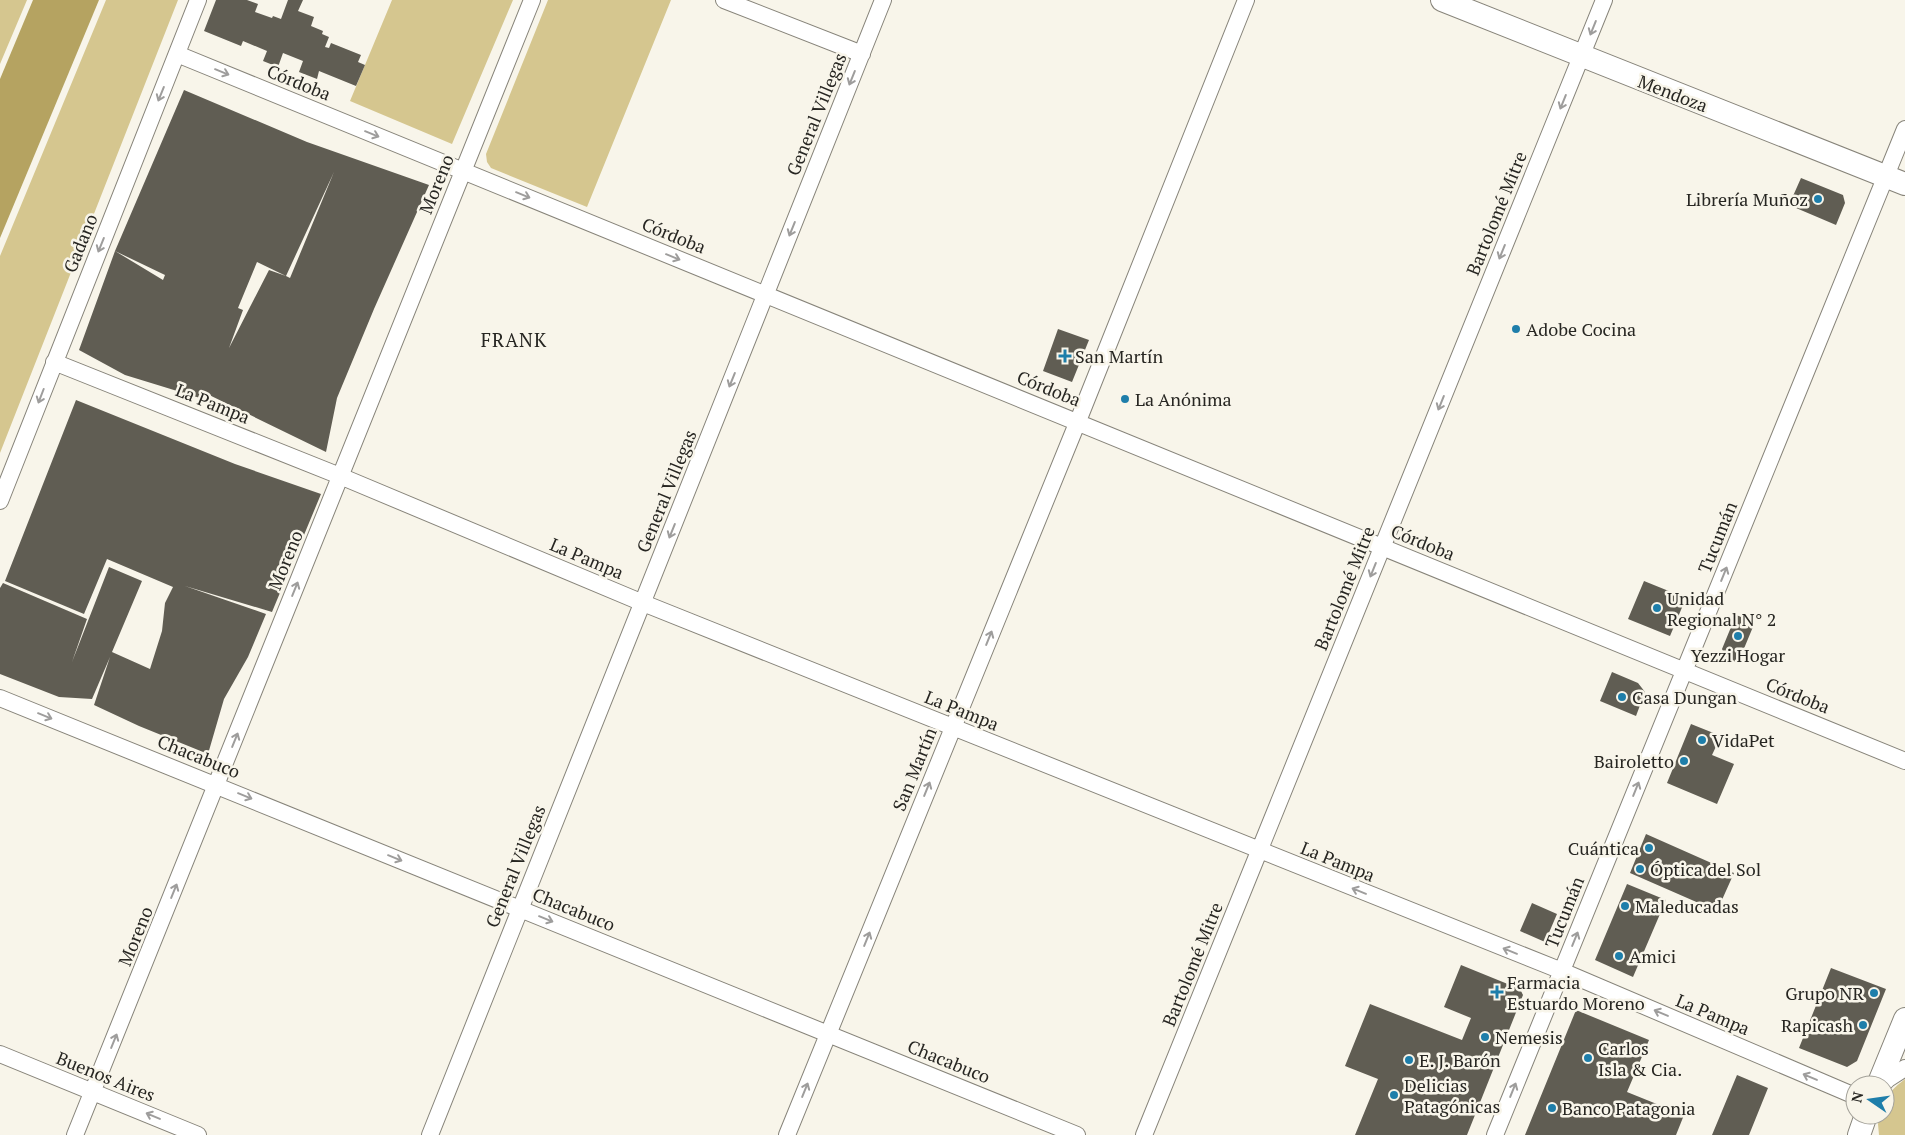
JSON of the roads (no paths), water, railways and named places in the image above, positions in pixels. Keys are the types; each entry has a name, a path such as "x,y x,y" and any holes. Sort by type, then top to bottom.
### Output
{"main road":[{"name":"Mendoza","path":"1442,0 1895,180"},
{"path":"1882,1075 1905,1019"}],"street":[{"name":"Gadano","path":"0,501 198,0"},
{"name":"Moreno","path":"75,1135 532,0"},
{"path":"724,0 862,54"},
{"name":"General Villegas","path":"430,1135 883,0"},
{"name":"San Martín","path":"787,1135 1078,421 1246,0"},
{"name":"Bartolomé Mitre","path":"1144,1135 1604,0"},
{"name":"Córdoba","path":"177,54 1078,421 1905,761"},
{"name":"Tucumán","path":"1495,1135 1684,670 1895,180 1905,129"},
{"name":"La Pampa","path":"54,362 340,476 643,604 1562,971 1845,1092"},
{"name":"Chacabuco","path":"0,698 1077,1135"},
{"name":"Buenos Aires","path":"0,1054 198,1135"},
{"path":"1894,1075 1905,1068"}],"place":[{"name":"Librería Muñoz","path":"1818,199"},
{"name":"Adobe Cocina","path":"1516,329"},
{"name":"San Martín","path":"1065,356"},
{"name":"La Anónima","path":"1125,399"},
{"name":"Unidad Regional N° 2","path":"1657,608"},
{"name":"Yezzi Hogar","path":"1738,636"},
{"name":"Casa Dungan","path":"1622,697"},
{"name":"VidaPet","path":"1702,740"},
{"name":"Bairoletto","path":"1684,761"},
{"name":"Cuántica","path":"1649,848"},
{"name":"Óptica del Sol","path":"1640,869"},
{"name":"Maleducadas","path":"1625,906"},
{"name":"Amici","path":"1619,956"},
{"name":"Farmacia Estuardo Moreno","path":"1497,992"},
{"name":"Grupo NR","path":"1874,993"},
{"name":"Rapicash","path":"1863,1025"},
{"name":"Nemesis","path":"1485,1037"},
{"name":"Carlos Isla & Cia.","path":"1588,1058"},
{"name":"E. J. Barón","path":"1409,1060"},
{"name":"Delicias Patagónicas","path":"1394,1095"},
{"name":"Banco Patagonia","path":"1552,1108"}],"district":[{"name":"FRANK","path":"514,339"}]}
